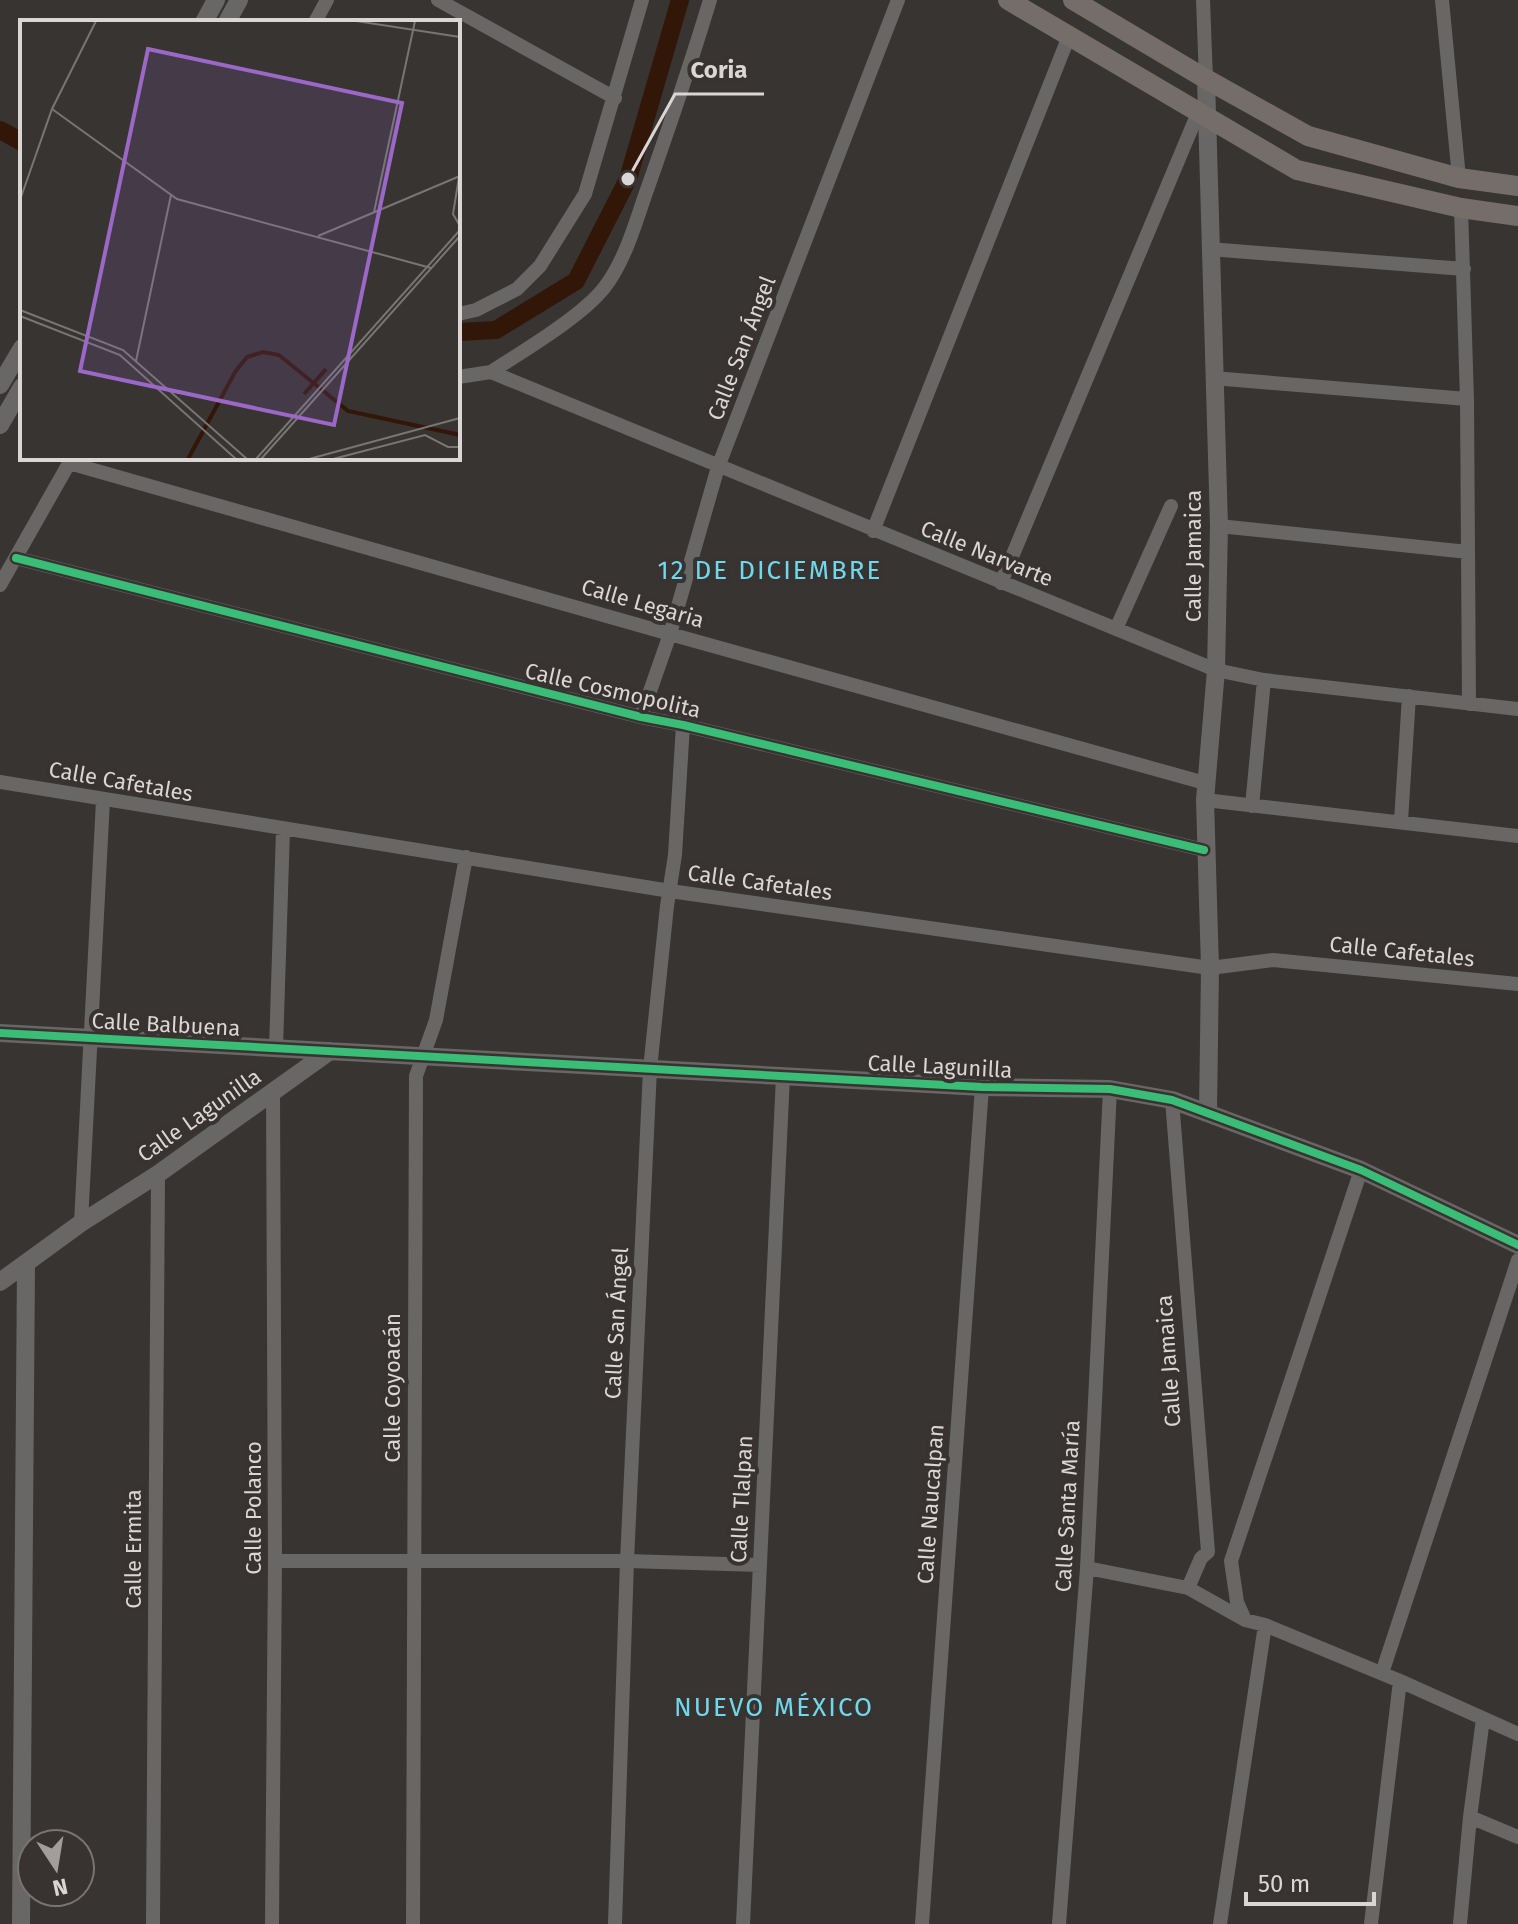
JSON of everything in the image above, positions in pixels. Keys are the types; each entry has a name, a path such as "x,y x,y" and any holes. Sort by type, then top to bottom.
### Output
{"main road":[{"path":"1008,0 1297,170 1461,208 1518,216"},
{"path":"1073,0 1308,136 1459,178 1518,186"}],"street":[{"path":"205,20 216,0"},
{"path":"228,20 239,0"},
{"path":"316,20 327,0"},
{"path":"438,0 615,98"},
{"path":"460,314 476,310 517,289 540,266 585,194 642,0"},
{"path":"460,377 491,372 565,321 603,289 630,237 710,0"},
{"name":"Calle San Ángel","path":"641,717 670,634 718,467 898,0"},
{"name":"Calle Jamaica","path":"1203,0 1206,79 1202,116 1219,526 1216,670 1205,791 1204,850 1210,968 1208,1112"},
{"path":"1442,0 1459,178"},
{"path":"873,531 1069,36"},
{"path":"1001,583 1202,116"},
{"path":"1461,208 1467,399 1469,704"},
{"path":"1209,249 1464,269"},
{"path":"0,385 20,351"},
{"name":"Calle Narvarte","path":"491,372 1216,670 1264,680 1518,709"},
{"path":"1213,378 1467,399"},
{"path":"0,425 20,390"},
{"path":"0,585 71,460"},
{"name":"Calle Legaria","path":"71,460 1252,806 1518,836"},
{"path":"1116,629 1171,506"},
{"path":"1219,526 1468,552"},
{"name":"Calle Cosmopolita","path":"16,558 641,717 1204,850"},
{"path":"1252,806 1264,680"},
{"path":"1401,821 1409,696"},
{"name":"Calle San Ángel","path":"615,1924 627,1561 650,1069 670,891 683,725"},
{"name":"Calle Cafetales","path":"0,782 670,891 1210,968 1273,960 1518,984"},
{"path":"81,1223 103,800"},
{"path":"276,1048 283,830"},
{"name":"Calle Coyoacán","path":"413,1924 416,1076 436,1020 466,857"},
{"name":"Calle Balbuena","path":"0,1033 330,1051"},
{"name":"Calle Lagunilla","path":"0,1282 330,1051 982,1087 1110,1089 1172,1100 1361,1170 1518,1245"},
{"name":"Calle Tlalpan","path":"743,1924 783,1076"},
{"name":"Calle Naucalpan","path":"922,1924 982,1087"},
{"name":"Calle Santa María","path":"1059,1924 1087,1568 1110,1089"},
{"name":"Calle Polanco","path":"272,1924 275,1561 273,1092"},
{"name":"Calle Jamaica","path":"1172,1100 1208,1552"},
{"path":"1231,1561 1361,1170"},
{"name":"Calle Ermita","path":"153,1924 158,1174"},
{"path":"1382,1673 1518,1260"},
{"path":"21,1924 26,1263"},
{"path":"1188,1588 1201,1558 1208,1552 1224,1551 1231,1561 1237,1602 1245,1620"},
{"path":"275,1561 627,1561 760,1565"},
{"path":"1087,1568 1188,1588 1208,1602 1245,1620 1265,1625 1382,1673 1518,1734"},
{"path":"1220,1924 1265,1625"},
{"path":"1371,1924 1400,1681"},
{"path":"1460,1924 1483,1719"},
{"path":"1470,1817 1518,1837"}],"waterway":[{"path":"460,332 496,330 576,281 628,179 680,0"},
{"path":"0,130 20,141"}],"cycle path":[{"path":"16,558 641,717 1204,850"},
{"path":"0,1033 982,1087 1110,1089 1172,1100 1361,1170 1518,1245"}],"place":[{"name":"Coria","path":"628,179"}],"district":[{"name":"12 DE DICIEMBRE","path":"770,570"},
{"name":"NUEVO MÉXICO","path":"774,1707"}]}
